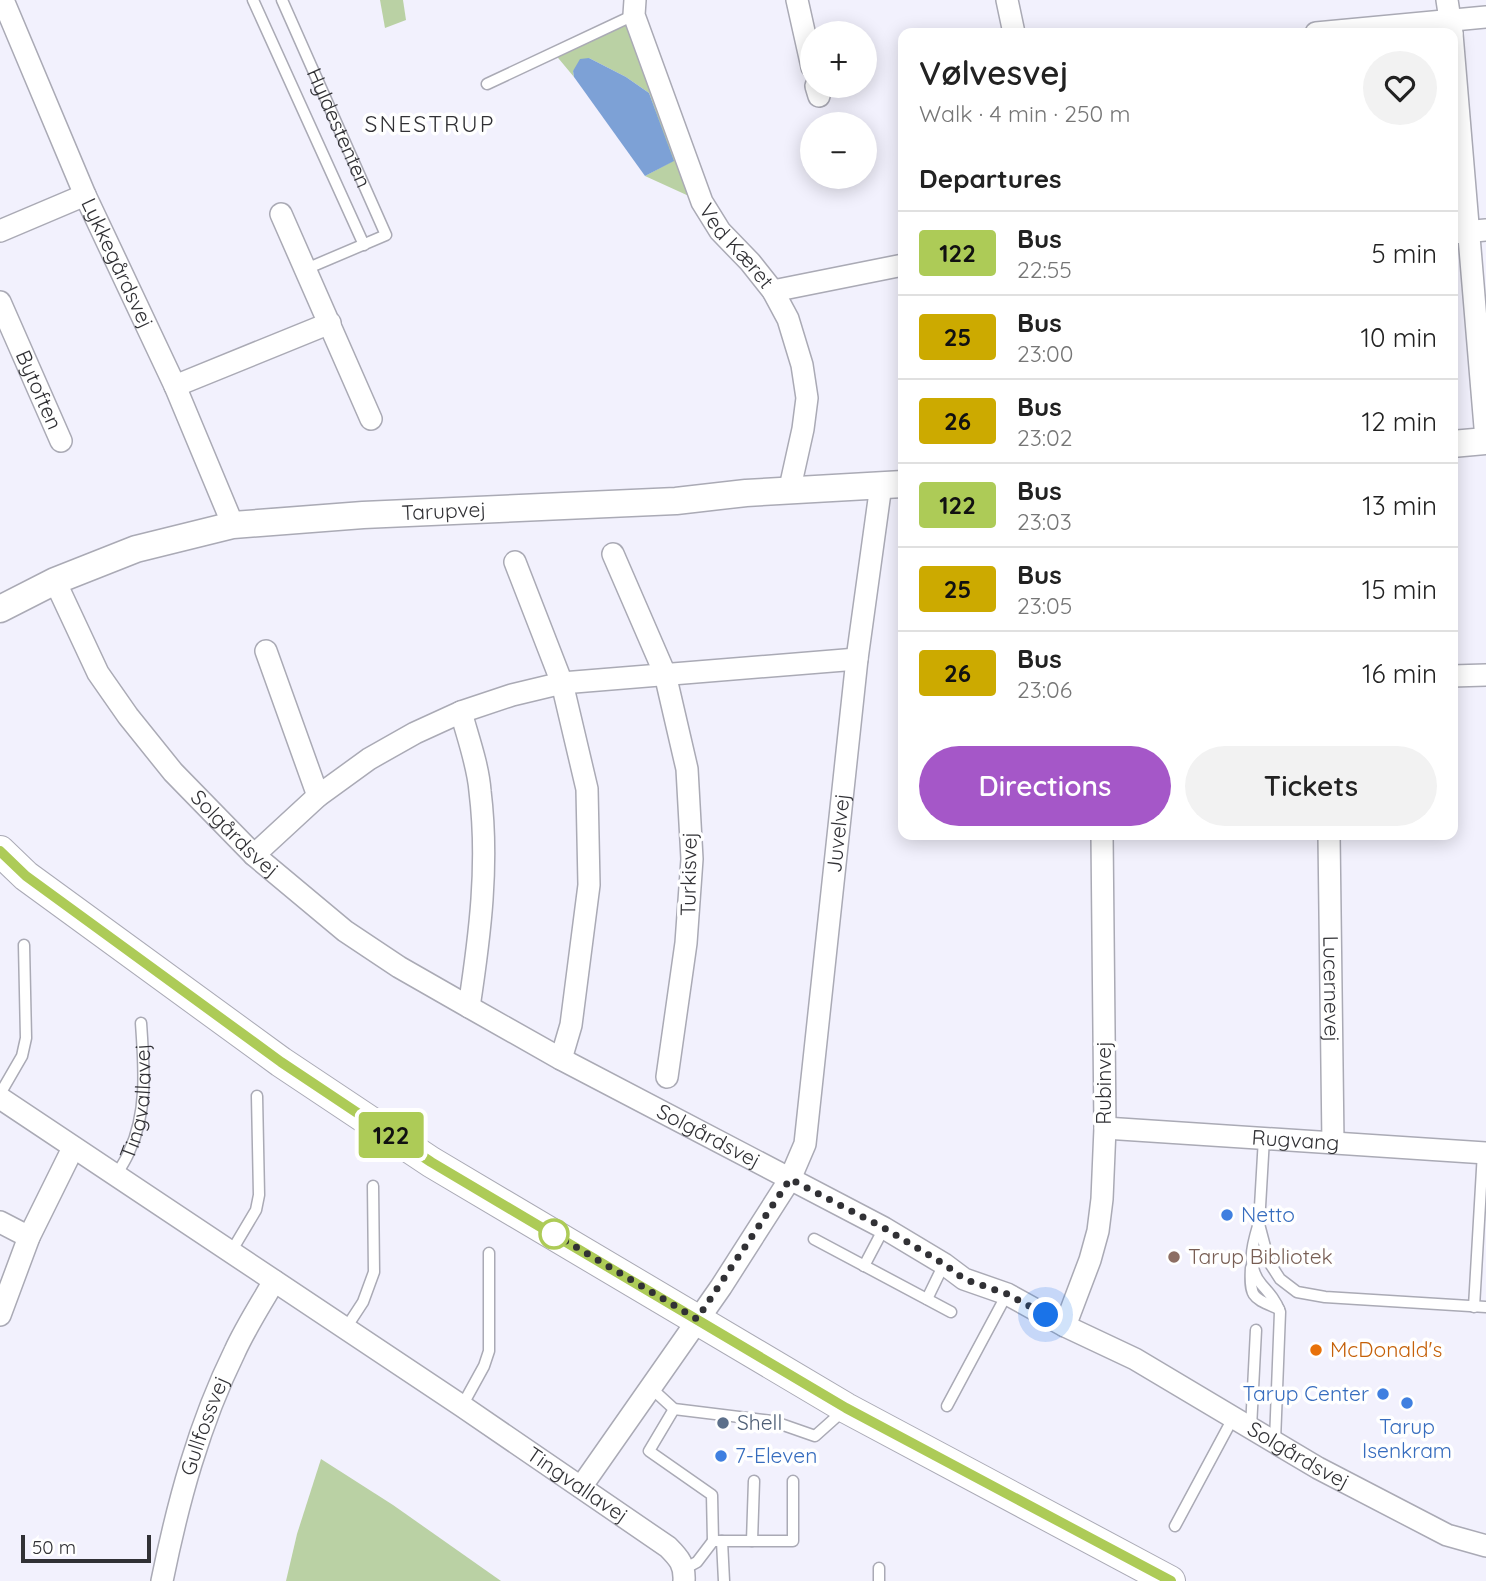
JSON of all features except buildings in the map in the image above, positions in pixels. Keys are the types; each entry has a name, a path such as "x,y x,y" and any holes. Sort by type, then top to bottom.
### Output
{"main road":[{"path":"0,851 13,870"},
{"path":"0,858 281,1062 431,1162 846,1408 1170,1581"}],"street":[{"name":"Lykkegårdsvej","path":"3,0 85,195 175,386 233,525"},
{"path":"797,0 802,21"},
{"path":"1007,0 1013,28"},
{"name":"Ved Kæret","path":"635,8 702,202 720,230 772,291 788,319 802,365 807,398 789,492"},
{"path":"1377,28 1486,17"},
{"path":"1458,99 1486,440 1458,443"},
{"path":"0,231 85,195"},
{"path":"281,214 371,419"},
{"path":"772,291 898,266"},
{"name":"Bytoften","path":"0,302 61,441"},
{"path":"175,386 330,323"},
{"name":"Tarupvej","path":"0,609 55,580 136,549 233,525 363,515 677,501 746,493 892,485"},
{"name":"Juvelvej","path":"581,1487 790,1179 805,1144 857,659 892,485"},
{"name":"Turkisvej","path":"613,554 665,674 687,769 692,859 686,943 667,1077"},
{"path":"515,562 562,683 587,789 589,885 571,1025 561,1059"},
{"name":"Solgårdsvej","path":"55,580 98,673 173,772 254,855 345,931 399,967 561,1059 884,1228 964,1279 1007,1294 1135,1359 1318,1468 1447,1535 1486,1546"},
{"path":"266,651 318,796"},
{"path":"254,855 318,796 369,759 415,733 461,712 512,695 562,683 857,659"},
{"path":"1458,676 1486,675"},
{"path":"461,712 480,788 485,850 481,927 469,1007"},
{"name":"Rubinvej","path":"1065,1325 1098,1231 1102,1199 1105,1128 1102,840"},
{"name":"Lucernevej","path":"1329,840 1333,1143"},
{"name":"Tingvallavej","path":"0,1096 463,1406 668,1547 680,1559 684,1575"},
{"name":"Rugvang","path":"1105,1128 1484,1152"},
{"path":"0,1315 29,1237 74,1148"},
{"path":"0,1222 29,1237"},
{"name":"Gullfossvej","path":"162,1581 173,1524 201,1433 235,1350 274,1281"}],"lane":[{"name":"Hyldestenten","path":"253,0 364,245"},
{"name":"Hyldestenten","path":"282,0 386,235 306,269"},
{"path":"488,83 635,8"},
{"name":"Tingvallavej","path":"0,1096 22,1056 26,1038 24,944"},
{"name":"Tingvallavej","path":"116,1176 129,1154 140,1118 143,1089 141,1023"},
{"path":"231,1252 256,1210 259,1195 257,1096"},
{"path":"1264,1138 1259,1224 1251,1262 1258,1281 1273,1297 1279,1309 1281,1323 1275,1441"},
{"path":"1474,1307 1481,1279 1484,1152"},
{"path":"346,1328 363,1302 374,1272 373,1186"},
{"path":"1259,1224 1269,1262 1280,1279 1297,1292 1325,1297 1486,1307"},
{"path":"864,1266 884,1228"},
{"path":"814,1238 951,1312"},
{"path":"463,1406 489,1351 489,1253"},
{"path":"926,1299 944,1264"},
{"path":"947,1406 1007,1294"},
{"path":"1175,1526 1242,1423 1256,1330"},
{"path":"650,1387 674,1409 772,1421 815,1436 846,1408"},
{"path":"674,1409 649,1451 712,1495 724,1581"},
{"path":"752,1541 754,1481"},
{"path":"684,1575 718,1541 793,1541 793,1481"},
{"path":"879,1568 879,1581"}],"green space":[{"path":"380,0 403,0 406,20 385,28"},
{"path":"634,15 702,202 645,176 673,161 649,93 626,77 589,58 573,71 574,77 554,53"},
{"path":"321,1459 393,1505 501,1581 286,1581 297,1534"}],"water":[{"path":"589,58 626,77 649,93 674,161 645,176 574,77 573,71 580,59"}],"bus line":[{"name":"122","path":"0,851 26,876 281,1062 431,1162 846,1408 1171,1581"}],"place":[{"name":"Netto","path":"1227,1215"},
{"name":"Tarup Bibliotek","path":"1174,1257"},
{"name":"McDonald's","path":"1316,1350"},
{"name":"Tarup Center","path":"1383,1394"},
{"name":"Tarup Isenkram","path":"1407,1403"},
{"name":"Shell","path":"723,1423"},
{"name":"7-Eleven","path":"721,1456"}],"district":[{"name":"SNESTRUP","path":"430,124"}],"route":[{"path":"554,1234 549,1231 697,1319 721,1287 790,1179 884,1228 964,1279 1007,1294 1046,1315"}]}
